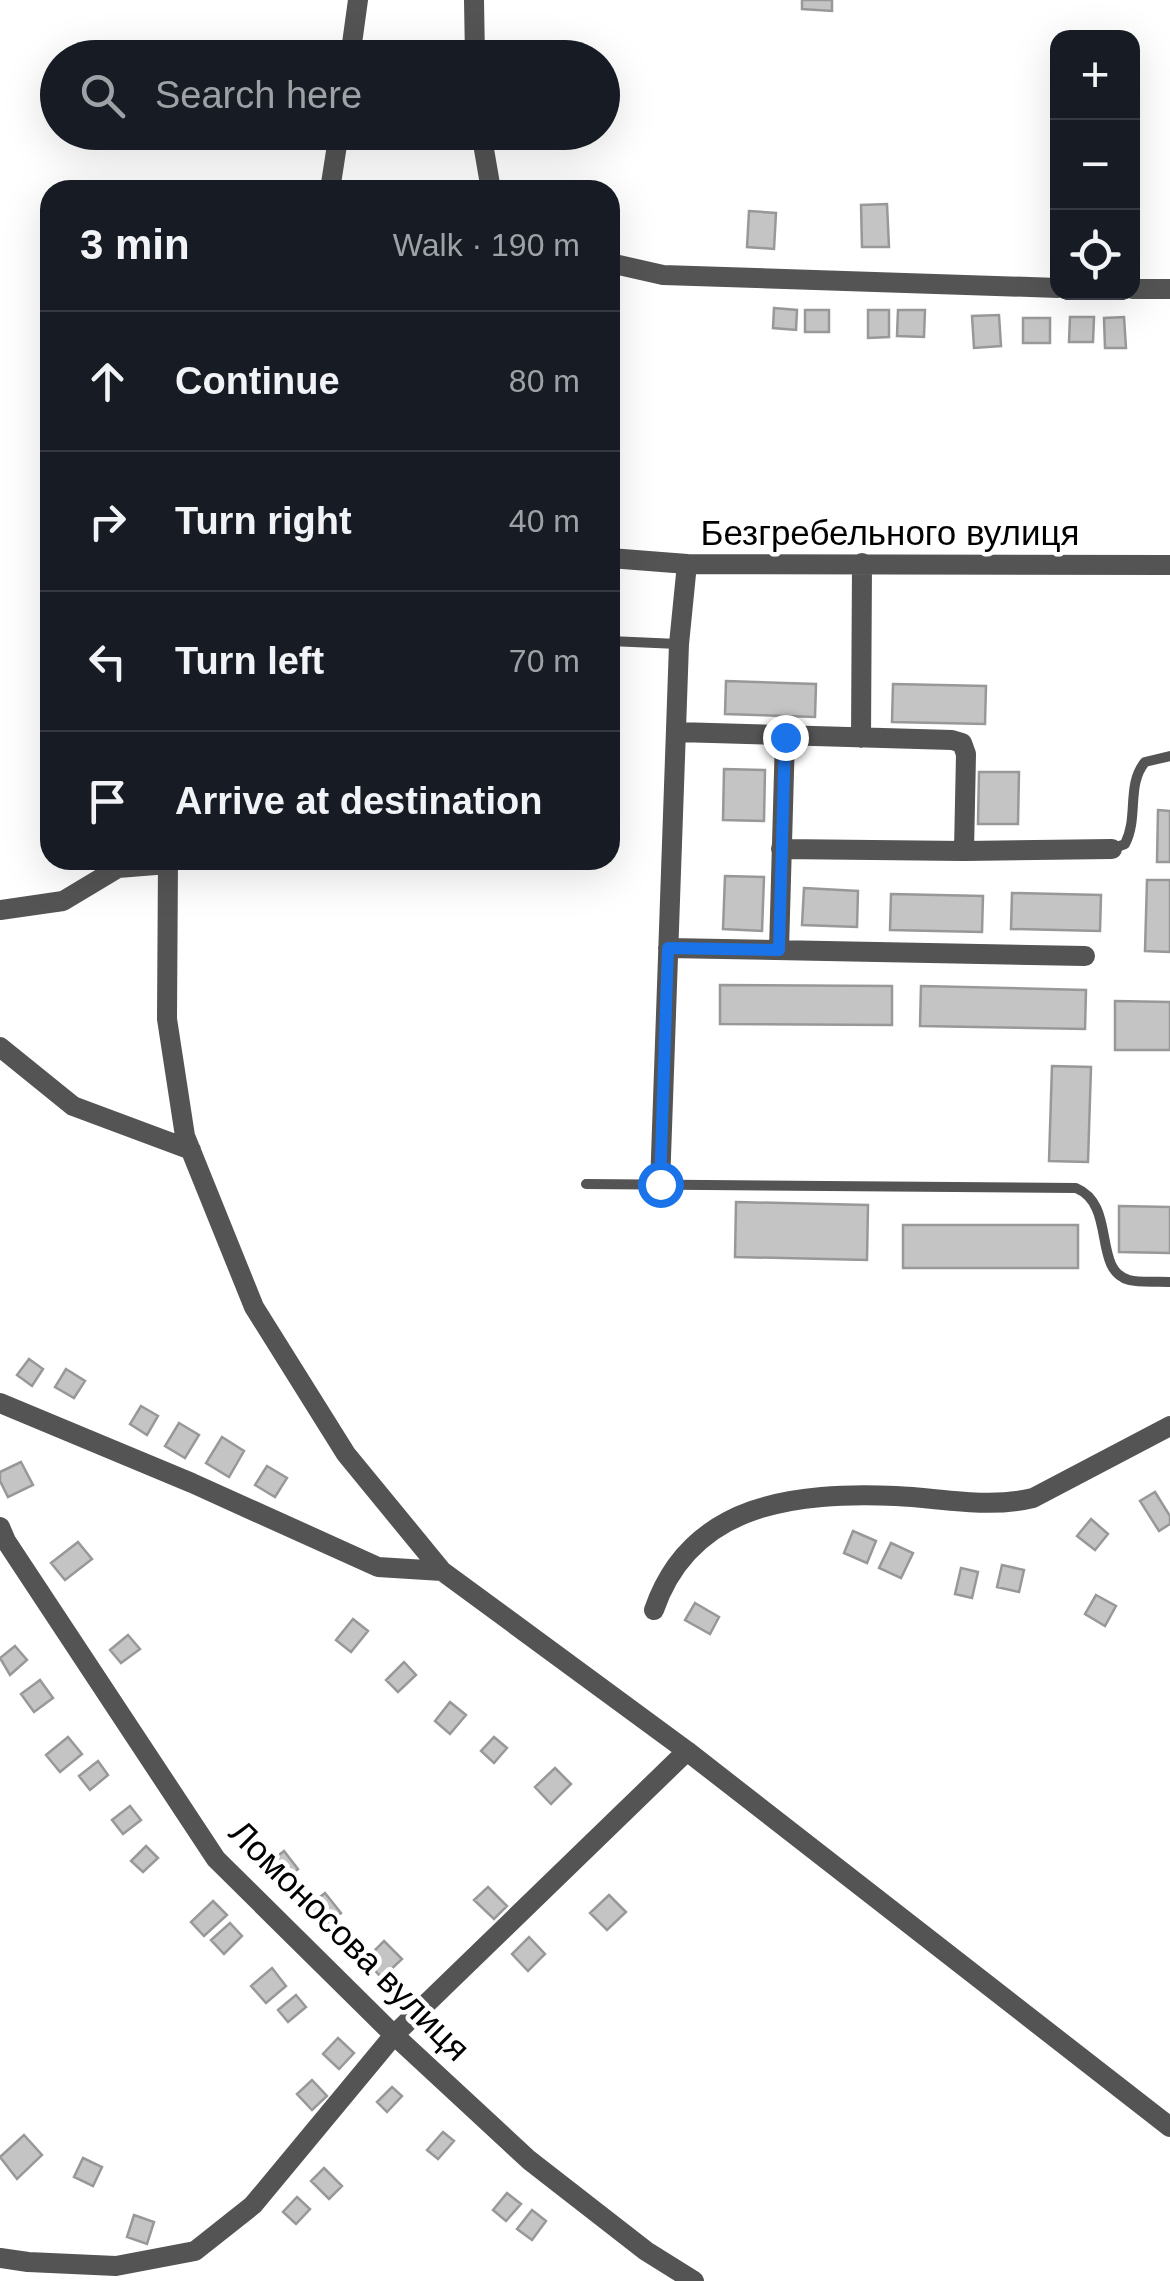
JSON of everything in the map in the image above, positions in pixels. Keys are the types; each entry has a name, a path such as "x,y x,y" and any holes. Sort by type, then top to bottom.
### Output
{"street":[{"path":"352,40 358,0"},
{"path":"474,0 474,40"},
{"path":"332,180 336,150"},
{"path":"484,150 489,180"},
{"path":"620,266 664,275 1050,288"},
{"path":"1140,289 1170,289"},
{"name":"Безгребельного вулиця","path":"620,559 686,564 1170,566"},
{"path":"862,563 862,738"},
{"path":"660,1184 686,564"},
{"path":"676,732 962,743 966,754 964,851"},
{"path":"779,950 785,737"},
{"path":"781,848 964,851 1112,848"},
{"path":"0,910 63,901 115,870"},
{"path":"168,870 167,1018 186,1136 254,1307 346,1454 442,1572 687,1751 1170,2127"},
{"path":"668,948 1085,956"},
{"path":"0,1048 72,1106 191,1150"},
{"path":"0,1403 192,1483 378,1568 442,1572"},
{"path":"654,1610 663,1585 688,1549 724,1521 793,1500 893,1496 1012,1503 1032,1498 1170,1426"},
{"name":"Ломоносова вулиця","path":"0,1527 216,1860 394,2035 530,2160 646,2251 694,2281"},
{"path":"0,2258 116,2266 195,2250 252,2205 394,2035 687,1751"}],"lane":[{"path":"620,641 680,644"},
{"path":"1112,848 1125,844 1132,830 1135,774 1145,762 1170,756"},
{"path":"586,1184 1076,1188 1089,1193 1098,1206 1111,1264 1118,1274 1129,1280 1170,1282"}],"building":[{"path":"802,0 832,0 832,11 802,9"},
{"path":"887,204 889,247 862,247 861,205"},
{"path":"749,211 776,213 774,249 747,247"},
{"path":"774,308 797,310 796,330 773,328"},
{"path":"805,310 829,310 829,332 805,332"},
{"path":"868,310 889,310 889,337 868,338"},
{"path":"898,310 925,310 924,337 897,336"},
{"path":"999,315 1001,346 974,348 972,316"},
{"path":"1070,317 1094,317 1093,342 1069,342"},
{"path":"1124,317 1126,348 1105,348 1104,318"},
{"path":"1023,318 1050,318 1050,343 1023,343"},
{"path":"726,681 816,684 815,717 725,714"},
{"path":"893,684 986,686 985,724 892,722"},
{"path":"724,769 765,770 764,821 723,820"},
{"path":"979,772 1019,772 1018,824 978,824"},
{"path":"1158,810 1170,811 1170,862 1157,862"},
{"path":"725,876 764,877 762,931 723,929"},
{"path":"1147,880 1170,880 1170,952 1145,951"},
{"path":"804,888 858,891 857,927 802,925"},
{"path":"1012,893 1101,895 1100,931 1011,929"},
{"path":"891,894 983,896 982,932 890,930"},
{"path":"720,985 892,986 892,1025 720,1024"},
{"path":"921,986 1086,990 1085,1029 920,1026"},
{"path":"1115,1001 1170,1002 1170,1050 1115,1050"},
{"path":"1052,1066 1091,1067 1088,1162 1049,1161"},
{"path":"736,1202 868,1205 867,1260 735,1257"},
{"path":"1119,1206 1170,1207 1170,1253 1119,1252"},
{"path":"903,1225 1078,1225 1078,1268 903,1268"},
{"path":"29,1359 43,1369 32,1386 17,1375"},
{"path":"66,1369 85,1381 74,1398 55,1387"},
{"path":"141,1406 158,1416 147,1435 130,1424"},
{"path":"179,1423 199,1435 185,1458 165,1446"},
{"path":"222,1437 244,1451 229,1477 206,1463"},
{"path":"21,1462 33,1485 8,1497 0,1472"},
{"path":"267,1466 287,1478 275,1497 255,1485"},
{"path":"1155,1492 1170,1516 1170,1524 1159,1531 1140,1501"},
{"path":"1091,1519 1108,1534 1095,1550 1077,1536"},
{"path":"853,1531 876,1541 867,1563 844,1553"},
{"path":"78,1542 92,1559 65,1580 51,1563"},
{"path":"891,1543 913,1553 901,1578 879,1568"},
{"path":"1002,1565 1024,1570 1019,1592 997,1587"},
{"path":"961,1568 978,1572 972,1598 955,1594"},
{"path":"1096,1595 1116,1606 1105,1626 1085,1614"},
{"path":"695,1603 719,1617 710,1634 685,1620"},
{"path":"353,1619 368,1631 351,1652 336,1640"},
{"path":"128,1635 140,1649 121,1663 110,1650"},
{"path":"15,1646 27,1660 10,1675 0,1658"},
{"path":"404,1662 416,1675 398,1692 386,1680"},
{"path":"40,1680 53,1698 34,1712 21,1694"},
{"path":"450,1702 466,1715 450,1734 435,1721"},
{"path":"68,1737 82,1754 60,1772 46,1755"},
{"path":"494,1737 507,1748 494,1763 481,1751"},
{"path":"98,1761 108,1775 90,1790 79,1776"},
{"path":"555,1768 571,1784 551,1804 535,1787"},
{"path":"130,1806 141,1820 123,1834 112,1820"},
{"path":"146,1846 158,1858 143,1872 131,1861"},
{"path":"284,1851 298,1869 280,1884 265,1866"},
{"path":"488,1887 507,1906 494,1919 474,1900"},
{"path":"325,1893 341,1913 322,1928 306,1908"},
{"path":"609,1895 626,1912 607,1930 590,1913"},
{"path":"213,1901 227,1915 204,1936 191,1922"},
{"path":"230,1923 242,1936 224,1954 211,1940"},
{"path":"529,1937 545,1954 528,1971 512,1954"},
{"path":"384,1941 402,1959 382,1978 365,1960"},
{"path":"272,1968 286,1986 266,2003 251,1986"},
{"path":"296,1995 306,2007 288,2022 278,2010"},
{"path":"338,2038 354,2053 339,2069 323,2054"},
{"path":"312,2080 327,2096 312,2110 297,2094"},
{"path":"392,2087 402,2096 387,2112 377,2102"},
{"path":"443,2132 454,2141 438,2159 427,2150"},
{"path":"24,2135 42,2155 17,2179 0,2157"},
{"path":"83,2158 102,2167 93,2186 74,2177"},
{"path":"324,2168 342,2186 329,2199 311,2181"},
{"path":"507,2193 521,2204 506,2221 493,2210"},
{"path":"297,2197 310,2209 296,2224 283,2212"},
{"path":"532,2210 546,2221 532,2240 517,2229"},
{"path":"134,2215 154,2222 147,2244 127,2237"}],"route":[{"path":"660,1184 668,948 779,950 785,737"}]}
